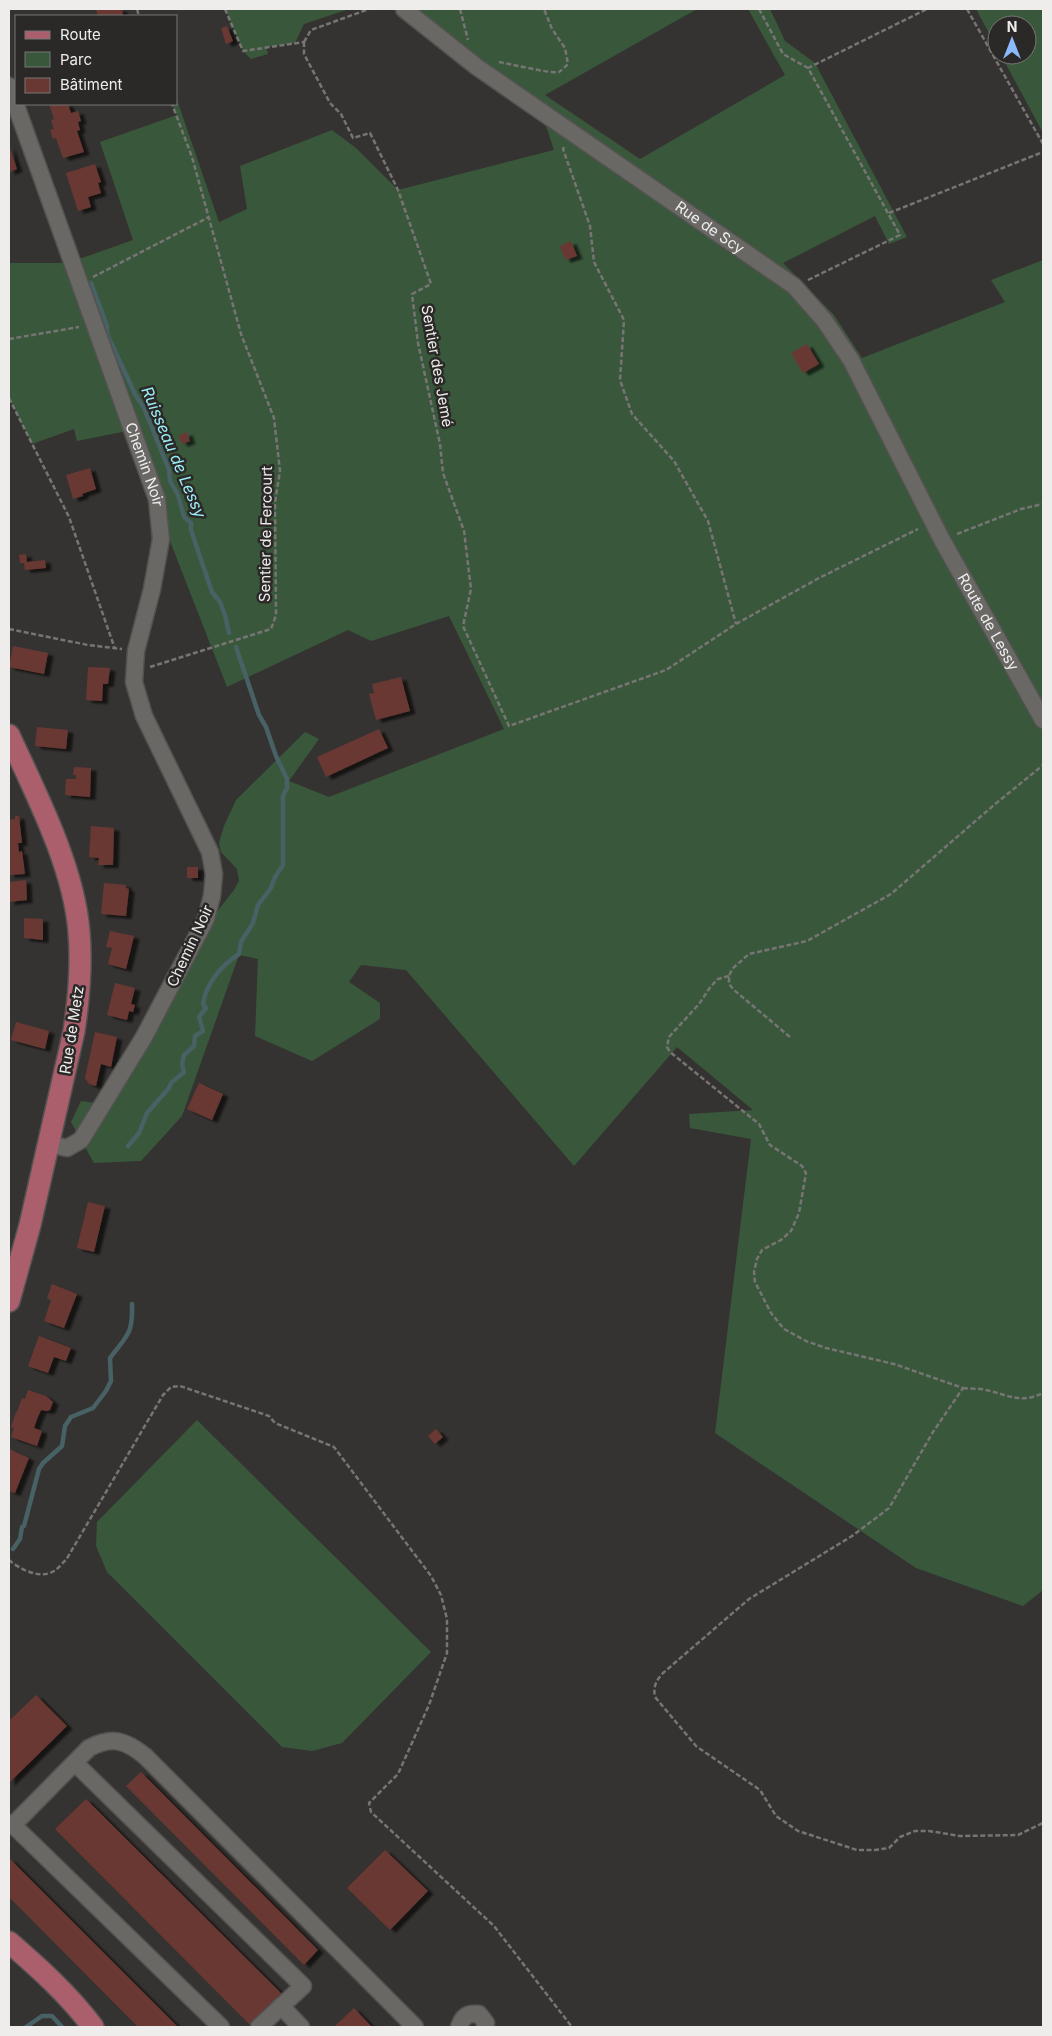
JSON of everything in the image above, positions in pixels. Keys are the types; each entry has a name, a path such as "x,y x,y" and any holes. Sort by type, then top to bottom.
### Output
{"main road":[{"name":"Rue de Metz","path":"9,735 40,803 59,851 74,902 79,930 80,977 74,1031 50,1144 9,1301"},
{"path":"9,1942 56,1983 93,2027"}],"street":[{"name":"Rue de Scy","path":"404,9 473,64 794,286 824,320 852,360 933,522"},
{"name":"Chemin Noir","path":"9,86 15,102"},
{"name":"Chemin Noir","path":"16,105 157,498 161,539 152,589 136,651 134,682 144,716 210,852 214,874 212,896 206,918 144,1037 81,1140 67,1148 50,1144"},
{"name":"Route de Lessy","path":"933,522 1043,720"},
{"path":"220,2027 11,1824 89,1748 100,1742 111,1740 133,1746 145,1756 415,2027"},
{"path":"75,1763 304,1986 259,2027"},
{"path":"282,2006 301,2027"},
{"path":"459,2027 463,2018 469,2013 480,2014 487,2026"}],"path":[{"path":"225,9 243,51 304,42 311,30 369,9"},
{"path":"460,9 473,64 486,60 549,73 561,71 568,64 565,48 552,29 544,9"},
{"path":"759,9 783,54 808,68 900,235 794,286"},
{"path":"808,68 927,9"},
{"path":"967,9 1043,144"},
{"name":"Sentier des Jemé","path":"304,42 304,54 330,103 341,114 353,138 370,133 398,190 431,284 412,294 418,343 440,444 444,473 464,531 471,589 463,626 509,726 666,670 736,624"},
{"path":"81,283 209,217 192,157 172,105"},
{"path":"570,132 563,149 590,226 594,262 624,320 620,380 632,414 674,461 708,521 736,624 819,578 933,522"},
{"path":"889,213 1043,152"},
{"name":"Sentier de Fercourt","path":"135,672 271,628 276,615 275,502 280,471 274,418 241,334 209,217"},
{"path":"9,339 95,324"},
{"path":"9,398 69,517 115,649"},
{"path":"942,540 1021,509 1043,504"},
{"path":"9,629 115,649 136,651"},
{"path":"790,1037 734,990 729,984 729,976 732,970 748,954 807,941 891,894 1043,765"},
{"path":"729,976 718,979 711,986 699,1004 669,1037 667,1047 670,1052 759,1124 770,1145 802,1166 806,1173 799,1213 791,1231 781,1240 762,1250 757,1259 754,1272 755,1282 771,1313 784,1329 806,1341 826,1348 894,1364 963,1388 984,1389 1018,1399 1029,1399 1043,1394"},
{"path":"9,1560 19,1568 37,1574 53,1572 66,1560 163,1395 171,1387 180,1386 269,1416 275,1422 334,1447 431,1576 441,1595 447,1619 447,1654 440,1678 398,1774 369,1803 371,1812 494,1926 572,2027"},
{"path":"963,1388 933,1432 889,1508 852,1536 749,1599 663,1673 656,1682 654,1689 655,1697 696,1746 760,1790 776,1816 798,1831 857,1850 875,1850 889,1848 900,1837 915,1831 967,1836 1018,1835 1043,1823"}],"green space":[{"path":"225,9 349,9 304,24 295,43 266,47 268,54 251,59 243,51"},
{"path":"395,9 697,9 545,95 640,159 785,75 748,9 770,9 785,41 815,63 907,237 889,244 875,216 783,263 834,315 862,358 1005,302 991,280 1043,260 1043,1590 1023,1606 916,1568 715,1433 751,1139 690,1128 689,1114 753,1110 677,1047 574,1166 406,970 361,965 349,982 380,1003 380,1019 312,1061 255,1036 258,959 239,955 182,1116 141,1161 94,1163 71,1122 81,1101 110,1105 212,918 239,881 237,869 221,852 219,843 224,826 236,800 305,732 319,739 289,781 329,797 504,729 449,616 371,641 348,630 227,687 127,431 77,441 74,429 32,444 9,398 9,263 68,263 133,240 100,142 177,115 172,105 178,105 178,103 219,222 247,209 240,166 332,130 356,148 398,190 554,150 545,123 435,43"},
{"path":"976,9 1043,9 1043,133 1006,65 1037,65 1037,15 987,15 987,29"},
{"path":"197,1420 431,1652 342,1743 312,1751 282,1747 107,1572 96,1546 97,1522"}],"building":[{"path":"96,9 122,9 123,15 98,15"},
{"path":"227,26 233,41 226,44 221,28"},
{"path":"49,105 68,105 71,113 78,111 81,121 78,122 80,130 77,131 84,152 63,158 56,138 53,139 50,130 54,129 51,120 54,119"},
{"path":"9,145 17,169 9,172"},
{"path":"95,164 101,182 98,183 101,193 88,197 91,207 78,211 66,173"},
{"path":"571,241 577,256 565,260 560,246"},
{"path":"807,344 819,364 803,373 791,353"},
{"path":"187,432 190,441 182,444 178,436"},
{"path":"90,468 96,489 73,499 66,475"},
{"path":"26,554 27,562 45,560 46,568 25,570 24,563 20,563 19,555"},
{"path":"13,646 48,653 44,674 9,667"},
{"path":"88,667 110,668 108,684 103,684 102,701 86,700"},
{"path":"401,677 410,711 376,720 369,694 374,693 372,684"},
{"path":"37,727 68,730 66,749 35,746"},
{"path":"379,729 388,748 326,777 317,757"},
{"path":"74,767 91,768 90,797 65,795 66,779 76,779 76,775 73,775"},
{"path":"15,816 19,816 22,843 18,843 19,852 22,851 25,874 9,875 9,820 15,819"},
{"path":"91,826 114,828 113,865 98,865 99,858 89,857"},
{"path":"187,867 198,867 198,878 187,878"},
{"path":"26,880 27,900 9,902 9,882"},
{"path":"104,883 126,885 126,888 129,889 126,916 101,914"},
{"path":"24,918 43,919 43,940 24,938"},
{"path":"110,931 134,936 126,969 108,964 112,948 106,947"},
{"path":"115,983 135,988 131,1004 135,1005 133,1012 129,1011 127,1020 107,1015"},
{"path":"16,1022 49,1031 45,1049 11,1040"},
{"path":"95,1032 117,1037 111,1067 101,1064 96,1086 89,1084 85,1078"},
{"path":"199,1083 223,1094 212,1120 187,1109"},
{"path":"88,1202 105,1206 94,1252 77,1248"},
{"path":"52,1284 77,1294 64,1328 44,1321 51,1300 47,1298"},
{"path":"39,1336 71,1348 66,1361 54,1357 48,1373 28,1366"},
{"path":"28,1390 46,1396 53,1402 50,1410 41,1410 37,1419 34,1428 42,1431 37,1446 11,1437 14,1428 11,1427 16,1412 22,1398 25,1399"},
{"path":"436,1429 443,1437 435,1444 428,1436"},
{"path":"9,1449 29,1458 15,1493 9,1491"},
{"path":"36,1695 67,1726 9,1783 9,1721"},
{"path":"141,1772 318,1950 304,1965 126,1786"},
{"path":"86,1799 283,1995 251,2026 55,1829"},
{"path":"385,1850 428,1891 390,1930 347,1888"},
{"path":"9,1858 178,2027 138,2027 9,1897"},
{"path":"354,2008 372,2027 334,2027"}],"waterway":[{"name":"Ruisseau de Lessy","path":"91,283 107,326 107,334 136,396 144,408 169,470 170,481 178,495 184,517 191,523 191,530 212,592 220,602 229,633"},
{"name":"Ruisseau de Lessy","path":"128,1146 139,1133 147,1113 169,1088 171,1083 184,1072 182,1064 184,1055 194,1046 195,1036 203,1031 199,1017 206,1008 203,1004 211,982 221,969 239,954 241,942 253,923 258,905 271,888 275,877 283,865 283,796 287,788 287,779 276,756 266,727 259,715 236,647"},
{"name":"Ruisseau de Lessy","path":"13,1549 20,1539 39,1469 62,1446 65,1426 71,1417 93,1408 111,1381 110,1358 128,1334 132,1304"},
{"path":"26,2027 42,2016 52,2016 62,2027"}]}
